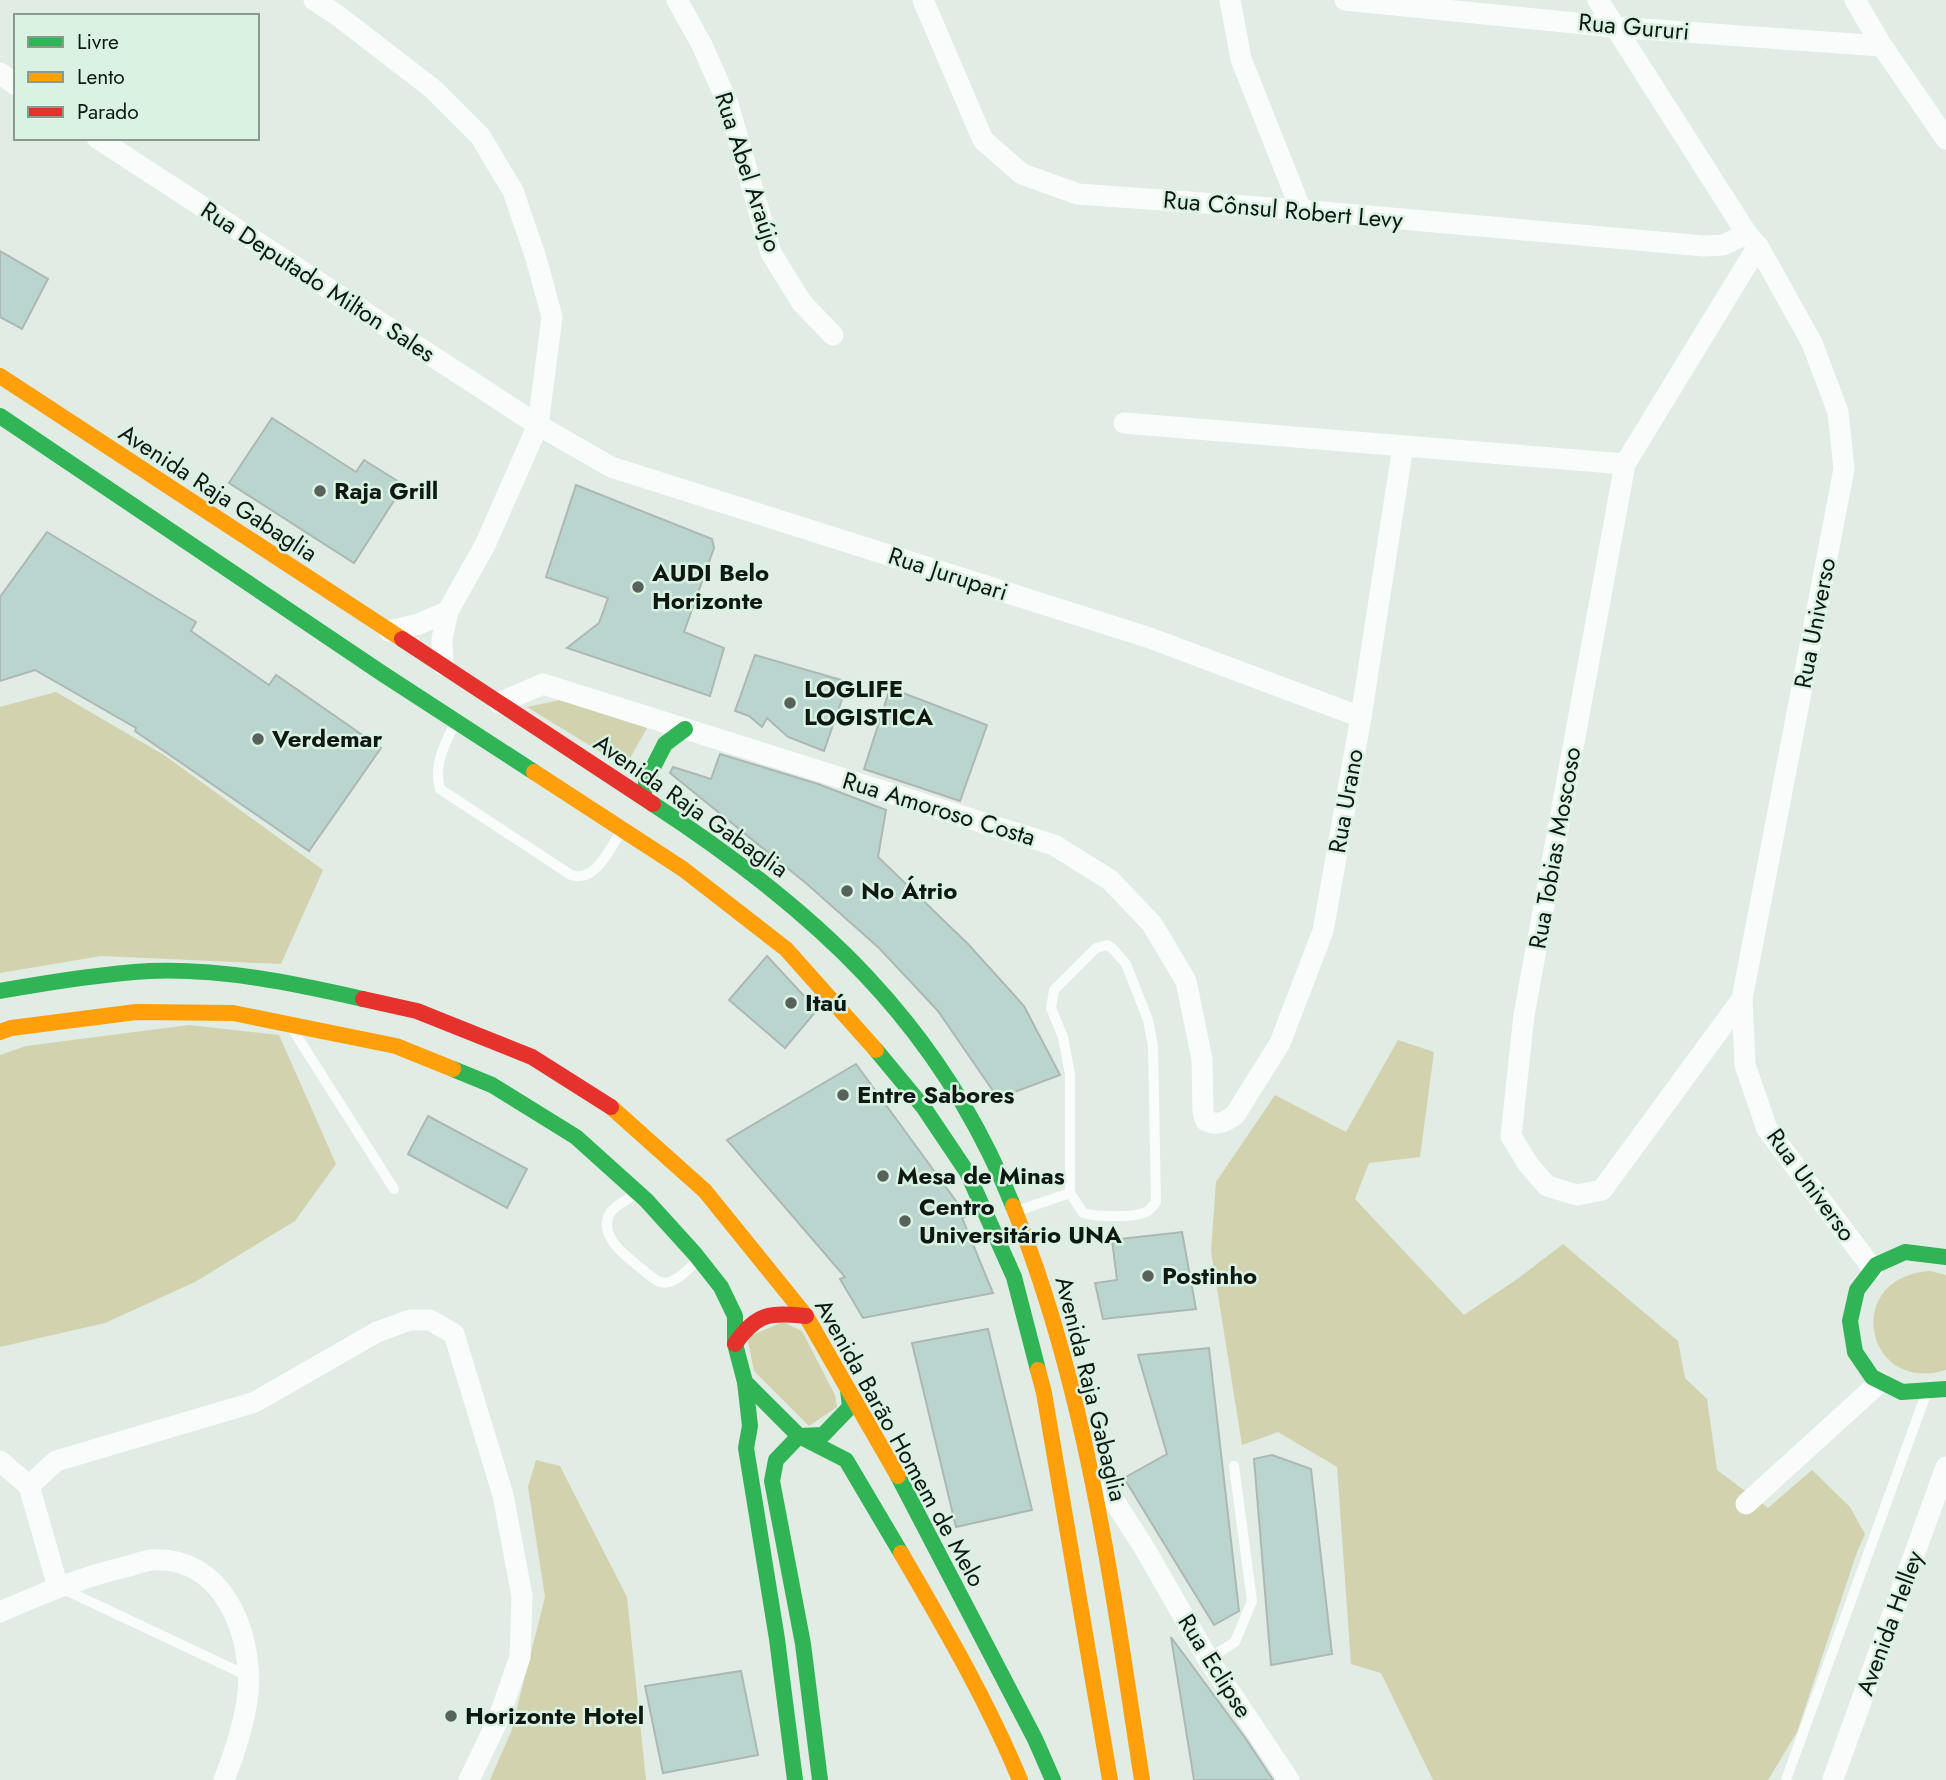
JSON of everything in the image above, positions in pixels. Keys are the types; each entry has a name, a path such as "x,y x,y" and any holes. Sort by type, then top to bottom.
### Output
{"main road":[{"name":"Avenida Raja Gabaglia","path":"0,376 704,837 807,918 855,962 897,1010 955,1090 998,1167 1034,1256 1089,1461 1144,1758 1142,1780"},
{"name":"Avenida Raja Gabaglia","path":"0,416 455,722 683,869 786,949 924,1108 967,1172 1014,1277 1044,1393 1110,1780"},
{"path":"643,796 647,779 664,744 685,729"},
{"name":"Avenida Barão Homem de Melo","path":"0,991 76,977 163,971 223,974 291,983 418,1011 532,1057 618,1111 705,1191 806,1316 889,1460 1035,1740 1053,1780"},
{"name":"Avenida Barão Homem de Melo","path":"0,1032 95,1016 156,1011 233,1013 396,1046 492,1085 576,1137 637,1191 700,1259 721,1287 735,1316 734,1344 745,1382 799,1436 846,1460 953,1642 1000,1731 1020,1780"},
{"path":"1946,1257 1932,1252 1911,1252 1891,1257 1873,1269 1859,1285 1850,1306 1848,1327 1853,1349 1864,1368 1880,1382 1902,1392 1926,1394 1946,1389"},
{"path":"734,1344 747,1325 760,1316 806,1316"},
{"path":"745,1382 750,1426 746,1448 777,1639 795,1780"},
{"path":"820,1780 803,1644 772,1481 776,1460 799,1436 823,1435 834,1425 849,1407 848,1391"},
{"path":"777,1639 783,1653 791,1657 801,1656 803,1644"}],"street":[{"path":"314,0 433,89 480,136 513,191 537,258 552,317 538,425 485,545 448,611 442,639 443,665"},
{"name":"Rua Abel Araújo","path":"677,0 702,45 728,104 771,253 802,303 833,335"},
{"name":"Rua Cônsul Robert Levy","path":"923,0 983,140 1022,174 1077,194 1301,210 1704,246 1752,240"},
{"path":"1230,0 1241,59 1301,210"},
{"name":"Rua Gururi","path":"1345,0 1615,27 1882,46"},
{"name":"Rua Universo","path":"1598,0 1752,240 1812,343 1838,412 1844,470 1742,999 1745,1065 1767,1129 1873,1269"},
{"path":"1855,0 1882,46 1946,139"},
{"name":"Rua Deputado Milton Sales","path":"100,140 538,425"},
{"name":"Rua Tobias Moscoso","path":"1742,999 1602,1190 1577,1195 1548,1186 1528,1164 1511,1136 1524,1015 1625,464 1752,240"},
{"path":"1124,424 1625,464"},
{"name":"Rua Jurupari","path":"538,425 611,467 1150,638 1361,717"},
{"name":"Rua Urano","path":"1213,1124 1225,1122 1235,1115 1280,1043 1323,931 1361,717 1403,446"},
{"path":"389,631 419,624 448,611"},
{"name":"Rua Amoroso Costa","path":"499,703 543,684 1054,845 1110,880 1152,924 1186,981 1202,1059 1203,1112 1206,1121 1213,1124"},
{"path":"29,1486 56,1461 256,1402 377,1332 410,1320 430,1320 454,1334 503,1495 522,1596 520,1657 498,1720 469,1780"},
{"path":"1746,1504 1880,1382"},
{"path":"0,1461 29,1486 58,1587"},
{"name":"Rua Eclipse","path":"1089,1461 1208,1659 1289,1780"},
{"name":"Avenida Helley","path":"1833,1779 1946,1467"},
{"path":"1107,1562 1118,1549 1129,1546 1144,1549"},
{"path":"0,1612 58,1587 152,1560 184,1565 211,1579 227,1599 240,1625 247,1660 248,1693 237,1746 224,1780"}],"lane":[{"path":"455,722 443,749 437,773 440,789 571,874 586,877 593,871 622,830"},
{"path":"1107,946 1126,964 1148,1020 1153,1046 1156,1202 1149,1210 1138,1214 1093,1216 1083,1213 1070,1192 1070,1074 1063,1037 1051,1008 1051,999 1054,990 1096,948 1107,946"},
{"path":"289,1025 394,1189"},
{"path":"637,1191 611,1210 608,1218 607,1231 621,1253 658,1282 669,1282 678,1278 700,1259"},
{"path":"1016,1211 1070,1192"},
{"path":"1786,1780 1926,1394"},
{"path":"1208,1659 1235,1642 1252,1601 1234,1466"},
{"path":"58,1587 247,1676"}],"green space":[{"path":"56,692 164,755 323,870 281,964 101,956 0,973 0,707"},
{"path":"560,700 647,728 625,767 527,707"},
{"path":"189,1025 279,1035 336,1164 295,1221 195,1282 105,1323 0,1347 0,1055 26,1046"},
{"path":"1398,1040 1434,1052 1420,1157 1369,1163 1355,1199 1464,1315 1563,1244 1678,1341 1685,1378 1707,1399 1717,1470 1768,1508 1812,1470 1850,1507 1865,1534 1797,1732 1768,1780 1433,1780 1381,1673 1351,1664 1337,1467 1278,1432 1242,1445 1211,1251 1216,1182 1275,1095 1346,1132"},
{"path":"1930,1271 1946,1275 1946,1370 1918,1373 1897,1366 1882,1351 1874,1332 1875,1312 1884,1293 1902,1278"},
{"path":"783,1322 802,1331 835,1395 837,1407 809,1426 754,1371 748,1342 752,1335"},
{"path":"536,1460 560,1466 627,1597 646,1780 490,1780 511,1732 545,1597 528,1487"}],"building":[{"path":"0,251 48,279 22,329 0,317"},
{"path":"272,418 356,472 364,460 404,485 354,563 229,483"},
{"name":"AUDI Belo Horizonte","path":"576,485 712,539 714,548 684,632 724,648 710,696 567,648 599,623 608,598 546,577"},
{"path":"47,532 196,622 191,631 269,685 276,675 381,748 309,851 135,731 136,728 35,670 0,681 0,597"},
{"name":"LOGLIFE LOGISTICA","path":"755,655 848,682 824,751 788,737 767,718 762,727 749,716 735,711"},
{"path":"890,688 987,725 960,801 864,769"},
{"path":"720,754 818,784 886,810 878,857 968,944 1024,1006 1060,1075 998,1098 938,1011 879,948 807,884 670,773 673,767 711,779"},
{"path":"767,956 817,1010 785,1048 729,1000"},
{"path":"856,1064 967,1216 962,1218 993,1293 863,1318 840,1279 845,1277 727,1140"},
{"path":"428,1116 527,1169 507,1208 408,1154"},
{"path":"1182,1232 1196,1309 1103,1319 1095,1283 1117,1280 1112,1240"},
{"path":"988,1329 1032,1510 956,1527 912,1343"},
{"path":"1209,1348 1239,1611 1214,1625 1124,1478 1167,1454 1138,1355"},
{"path":"1272,1455 1311,1469 1332,1654 1271,1665 1254,1459"},
{"path":"1171,1637 1246,1739 1273,1780 1194,1780"},
{"path":"741,1671 758,1755 663,1773 645,1686"}],"traffic: fast":[{"path":"0,416 383,674 534,772"},
{"path":"643,796 647,779 665,744 685,729"},
{"path":"653,804 767,885 818,929 866,976 909,1026 949,1081 983,1140 1013,1206"},
{"path":"0,991 112,974 176,971 257,978 363,999"},
{"path":"876,1050 924,1108 967,1172 1014,1277 1038,1370"},
{"path":"453,1069 492,1085 576,1137 646,1200 721,1287 735,1316 735,1344 745,1382 799,1436 846,1460 901,1553"},
{"path":"1946,1257 1905,1252 1876,1265 1857,1290 1850,1321 1855,1352 1872,1377 1902,1392 1946,1389"},
{"path":"745,1382 750,1426 746,1448 777,1639 795,1780"},
{"path":"799,1436 823,1435 850,1407 848,1390"},
{"path":"799,1436 776,1460 772,1481 803,1644 820,1780"},
{"path":"898,1476 1035,1739 1053,1780"}],"traffic: slow":[{"path":"0,376 402,639"},
{"path":"534,772 683,869 786,949 876,1050"},
{"path":"0,1032 11,1028 136,1012 233,1013 396,1046 453,1069"},
{"path":"611,1107 705,1191 806,1316 898,1476"},
{"path":"1013,1206 1039,1275 1078,1417 1108,1561 1142,1780"},
{"path":"1038,1370 1110,1780"},
{"path":"901,1553 979,1693 1020,1780"}],"traffic: jam":[{"path":"402,639 653,804"},
{"path":"363,999 417,1011 532,1057 611,1107"},
{"path":"735,1344 750,1326 765,1317 806,1316"}],"place":[{"name":"Raja Grill","path":"320,491"},
{"name":"AUDI Belo Horizonte","path":"638,587"},
{"name":"LOGLIFE LOGISTICA","path":"790,703"},
{"name":"Verdemar","path":"258,739"},
{"name":"No Átrio","path":"847,891"},
{"name":"Itaú","path":"791,1003"},
{"name":"Entre Sabores","path":"843,1095"},
{"name":"Mesa de Minas","path":"883,1176"},
{"name":"Centro Universitário UNA","path":"905,1221"},
{"name":"Postinho","path":"1148,1276"},
{"name":"Horizonte Hotel","path":"451,1716"}]}
